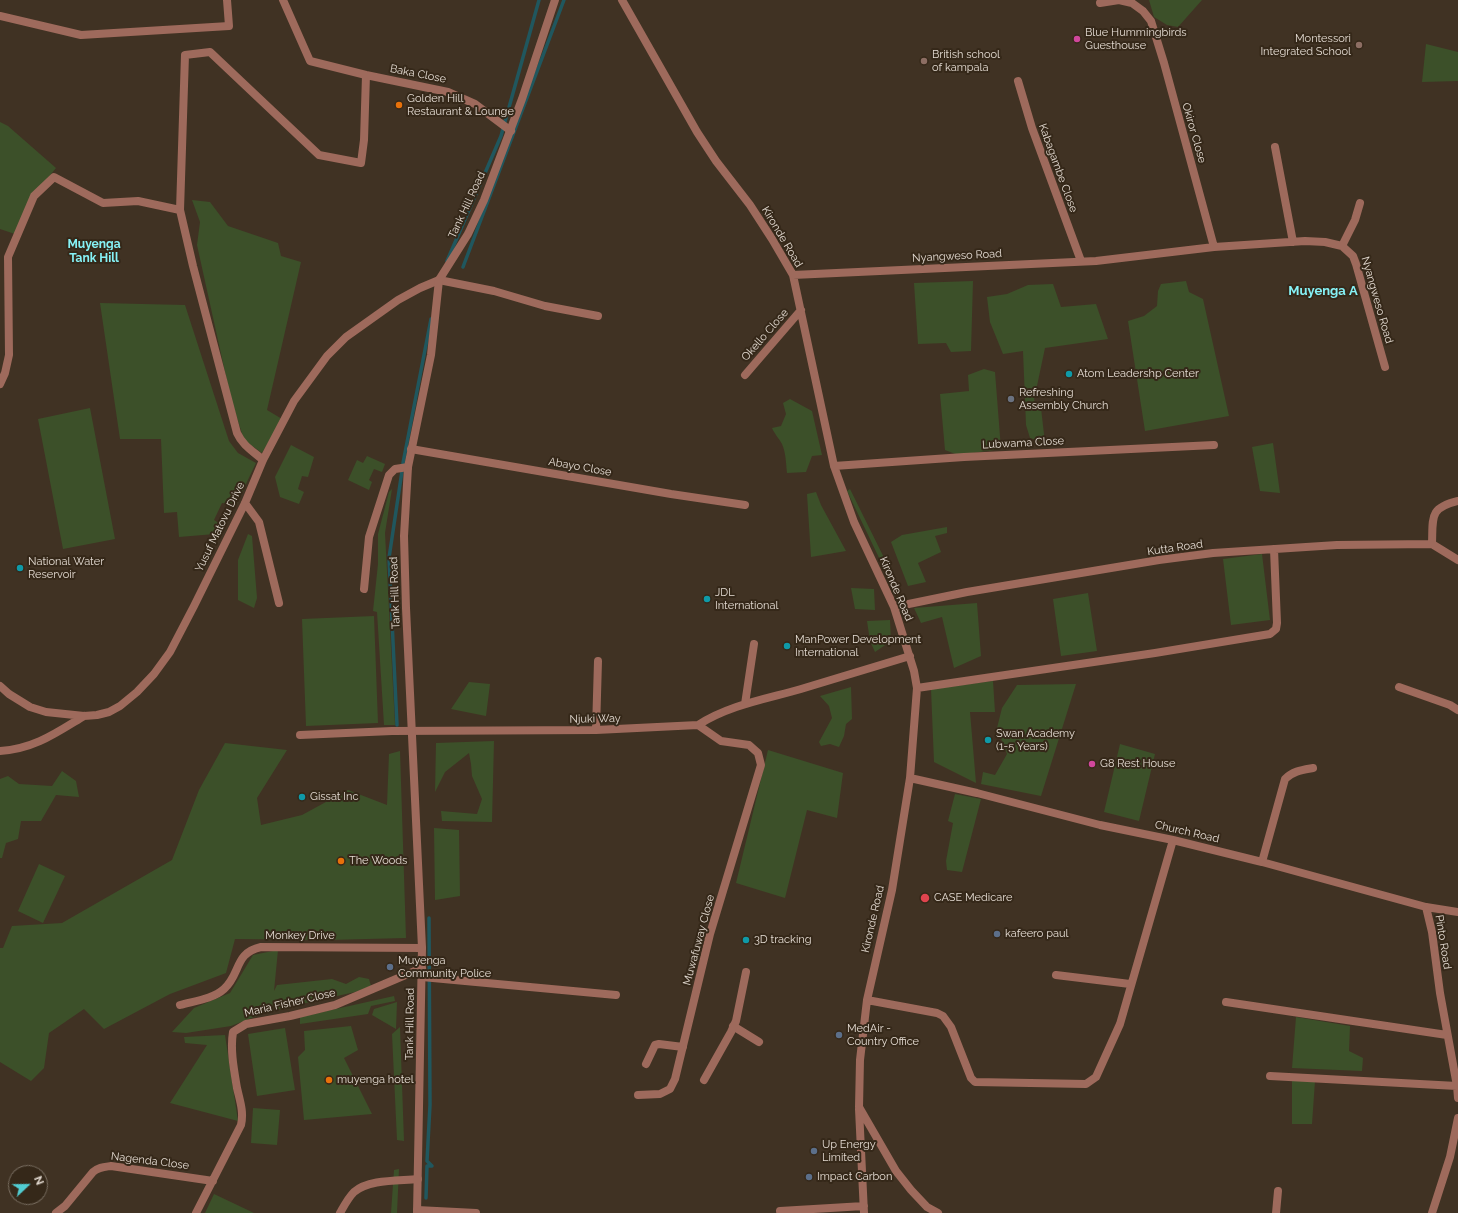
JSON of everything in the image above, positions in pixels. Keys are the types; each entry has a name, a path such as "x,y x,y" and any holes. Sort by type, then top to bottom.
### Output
{"street":[{"path":"0,16 81,35 229,26 227,0"},
{"name":"Baka Close","path":"283,0 310,61 366,75 448,92 475,104 511,131"},
{"name":"Tank Hill Road","path":"417,1211 422,948 404,536 408,467 432,355 438,280 468,234 484,200 511,131 555,0"},
{"name":"Kironde Road","path":"622,0 697,132 716,161 750,205 793,275 834,466 854,522 894,607 910,656 917,688 910,778 892,890 867,1000 860,1060 859,1107 864,1210"},
{"name":"Okiror Close","path":"1100,3 1119,0 1132,2 1143,11 1151,21 1164,63 1214,247"},
{"path":"263,460 256,453 248,449 241,441 237,433 180,210 185,55 210,52 319,155 361,163 364,140 366,75"},
{"name":"Kabagambe Close","path":"1018,81 1035,139 1081,261"},
{"path":"1275,147 1293,242 1325,242 1342,246 1355,220 1360,203"},
{"path":"0,384 5,373 9,355 8,257 34,196 54,177 103,203 138,201 180,210"},
{"name":"Nyangweso Road","path":"793,275 1081,261 1123,258 1214,247 1293,242"},
{"name":"Nyangweso Road","path":"1342,246 1353,256 1356,264 1385,367"},
{"path":"438,280 494,291 545,306 598,316"},
{"name":"Yusuf Matovu Drive","path":"0,686 30,707 46,712 84,716 109,712 120,706 137,692 154,674 170,652 245,503 263,460 294,401 327,356 338,344 357,328 398,300 438,280"},
{"name":"Okello Close","path":"745,374 801,310"},
{"name":"Lubwama Close","path":"834,466 964,456 1214,445"},
{"name":"Abayo Close","path":"411,449 671,494 745,505"},
{"path":"364,589 369,537 389,475 397,468 408,467"},
{"path":"1458,501 1445,504 1439,508 1435,514 1433,521 1432,544 1458,560"},
{"path":"245,503 259,522 279,603"},
{"name":"Kutta Road","path":"894,607 967,592 1159,560 1213,553 1337,545 1432,544"},
{"path":"917,688 1270,634 1276,629 1277,622 1274,549"},
{"path":"745,704 754,644"},
{"path":"698,726 709,718 745,704 910,656"},
{"path":"596,730 598,661"},
{"path":"1400,687 1450,705 1458,710"},
{"path":"0,751 27,747 45,740 84,716"},
{"name":"Njuki Way","path":"300,735 392,731 596,730 698,726"},
{"name":"Muwafuway Close","path":"638,1095 660,1094 670,1089 675,1079 710,934 761,765 758,753 749,745 721,740 698,726"},
{"path":"1262,862 1285,779 1295,771 1313,768"},
{"name":"Church Road","path":"910,778 978,793 1100,825 1173,840 1262,862 1426,907 1458,912"},
{"path":"867,1000 937,1013 943,1016 952,1027 971,1078 975,1082 1081,1085 1090,1083 1096,1077 1120,1024 1130,984 1173,840"},
{"name":"Pinto Road","path":"1426,907 1432,932 1440,993 1458,1098"},
{"name":"Monkey Drive","path":"180,1005 212,997 219,993 230,983 243,956 254,948 422,948"},
{"name":"Maria Fisher Close","path":"196,1213 238,1132 243,1116 232,1051 233,1032 246,1024 290,1016 335,1005 422,968"},
{"path":"704,1080 733,1026 746,972"},
{"path":"1056,975 1130,984"},
{"path":"422,977 616,995"},
{"path":"1226,1002 1447,1035"},
{"path":"733,1026 759,1042"},
{"path":"646,1064 655,1045 659,1044 683,1047"},
{"path":"1270,1076 1457,1086"},
{"path":"859,1107 896,1171 910,1190 927,1207 938,1213"},
{"path":"1432,1213 1450,1157 1458,1118"},
{"name":"Nagenda Close","path":"56,1213 65,1206 93,1172 104,1166 213,1180"},
{"path":"340,1213 354,1193 361,1187 370,1184 418,1179"},
{"path":"1276,1213 1278,1191"},
{"path":"780,1211 864,1210"},
{"path":"417,1211 476,1213"}],"green space":[{"path":"1149,0 1202,0 1178,27 1167,25 1154,17"},
{"path":"1426,44 1458,52 1458,81 1422,82"},
{"path":"0,122 8,126 56,168 37,191 15,234 0,229"},
{"path":"192,200 210,202 228,226 278,243 281,256 301,262 267,410 282,419 262,453 244,440 231,399 197,245 200,222"},
{"path":"973,281 971,351 951,352 946,343 918,344 914,283"},
{"path":"1186,281 1189,292 1203,299 1229,416 1145,431 1128,321 1144,316 1157,306 1158,291 1161,284"},
{"path":"1053,284 1061,307 1096,304 1108,339 1045,348 1034,400 1041,408 1045,443 1030,438 1026,425 1023,351 1003,354 990,322 987,297 1007,294 1028,285"},
{"path":"100,303 185,305 229,441 238,453 256,463 236,505 222,503 214,520 220,524 215,534 179,537 177,512 164,513 161,439 120,439"},
{"path":"984,369 995,372 1001,449 958,455 945,450 940,394 969,391 968,375"},
{"path":"790,399 812,411 822,455 812,456 806,472 787,473 786,458 783,447 772,428 781,426 786,414 783,403"},
{"path":"90,408 115,539 63,549 38,419"},
{"path":"1273,443 1280,493 1260,491 1252,447"},
{"path":"291,445 314,457 308,477 302,476 298,489 304,492 299,504 280,497 275,477"},
{"path":"367,456 385,464 382,472 374,469 369,480 372,482 369,490 348,480 357,460 363,463"},
{"path":"392,489 385,533 395,725 384,725 377,612 373,611 378,564 378,534 389,492"},
{"path":"850,489 898,586 893,587 847,491"},
{"path":"816,492 821,505 846,551 811,557 807,494"},
{"path":"947,527 947,533 935,536 941,552 918,563 926,582 908,586 891,542 902,535"},
{"path":"248,534 252,536 257,598 254,608 238,600 238,560"},
{"path":"1262,554 1270,620 1231,625 1223,559"},
{"path":"851,588 874,589 875,610 855,609"},
{"path":"1088,593 1097,651 1061,656 1053,599"},
{"path":"977,603 981,656 954,668 942,617 921,623 914,608"},
{"path":"374,616 378,723 306,726 302,619"},
{"path":"890,620 891,641 875,652 870,641 867,621"},
{"path":"993,681 995,712 970,712 976,783 934,762 931,689"},
{"path":"469,682 490,684 486,716 451,709"},
{"path":"1076,684 1041,796 981,784 983,772 995,775 1007,754 997,728 1002,708 1017,685"},
{"path":"851,687 852,719 846,724 844,736 839,747 830,744 821,746 819,742 832,718 829,706 820,696"},
{"path":"494,741 492,822 442,821 441,811 477,814 482,799 472,776 469,753 445,772 435,792 436,743"},
{"path":"225,743 287,750 257,798 261,825 302,815 348,790 387,805 389,754 400,751 406,938 328,940 235,939 226,973 170,994 104,1029 84,1009 49,1033 44,1068 31,1081 0,1062 0,948 3,948 12,926 62,923 172,860 199,790"},
{"path":"1120,744 1155,754 1139,821 1104,812"},
{"path":"768,750 843,773 837,818 807,810 785,898 736,883"},
{"path":"62,771 76,781 79,797 56,795 41,821 21,821 18,839 6,843 2,858 0,858 0,779 8,776 19,784 52,786"},
{"path":"955,794 981,799 962,872 947,870 946,861 953,823 948,821"},
{"path":"434,828 459,830 460,896 435,900"},
{"path":"39,864 65,876 43,923 18,911"},
{"path":"278,950 274,991 277,985 332,979 346,984 359,977 369,979 371,986 355,992 279,1009 274,1005 273,1000 272,1010 231,1026 186,1033 172,1032 194,1008 230,993 253,955"},
{"path":"394,996 395,1001 371,1006 368,1014 300,1024 300,1017"},
{"path":"397,1002 396,1029 372,1015 374,1009"},
{"path":"1296,1017 1350,1026 1349,1051 1363,1058 1362,1071 1292,1068"},
{"path":"351,1026 358,1050 344,1058 372,1114 304,1120 298,1057 305,1050 304,1031"},
{"path":"400,1027 404,1141 397,1140 392,1034"},
{"path":"285,1028 295,1090 257,1096 248,1034"},
{"path":"225,1035 238,1121 170,1103 207,1045 185,1043 184,1037"},
{"path":"1292,1081 1315,1081 1312,1124 1292,1124"},
{"path":"253,1108 280,1110 277,1145 251,1143"},
{"path":"399,1169 397,1213 391,1213 394,1170"},
{"path":"214,1194 254,1213 205,1213"}],"waterway":[{"path":"447,261 501,136 539,0"},
{"path":"463,267 564,0"},
{"path":"403,463 431,319"},
{"path":"397,725 389,558 402,471"},
{"path":"426,1198 427,1166 432,1166 427,1161 430,1105 429,918"}],"place":[{"name":"Blue Hummingbirds Guesthouse","path":"1077,39"},
{"name":"Montessori Integrated School","path":"1359,45"},
{"name":"British school of kampala","path":"924,61"},
{"name":"Golden Hill Restaurant & Lounge","path":"399,105"},
{"name":"Atom Leadershp Center","path":"1069,374"},
{"name":"Refreshing Assembly Church","path":"1011,399"},
{"name":"National Water Reservoir","path":"20,568"},
{"name":"JDL International","path":"707,599"},
{"name":"ManPower Development International","path":"787,646"},
{"name":"Swan Academy (1-5 Years)","path":"988,740"},
{"name":"G8 Rest House","path":"1092,764"},
{"name":"Gissat Inc","path":"302,797"},
{"name":"The Woods","path":"341,861"},
{"name":"CASE Medicare","path":"925,898"},
{"name":"kafeero paul","path":"997,934"},
{"name":"3D tracking","path":"746,940"},
{"name":"Muyenga Community Police","path":"390,967"},
{"name":"MedAir - Country Office","path":"839,1035"},
{"name":"muyenga hotel","path":"329,1080"},
{"name":"Up Energy Limited","path":"814,1151"},
{"name":"Impact Carbon","path":"809,1177"}],"district":[{"name":"Muyenga Tank Hill","path":"94,251"},
{"name":"Muyenga A","path":"1323,291"}]}
